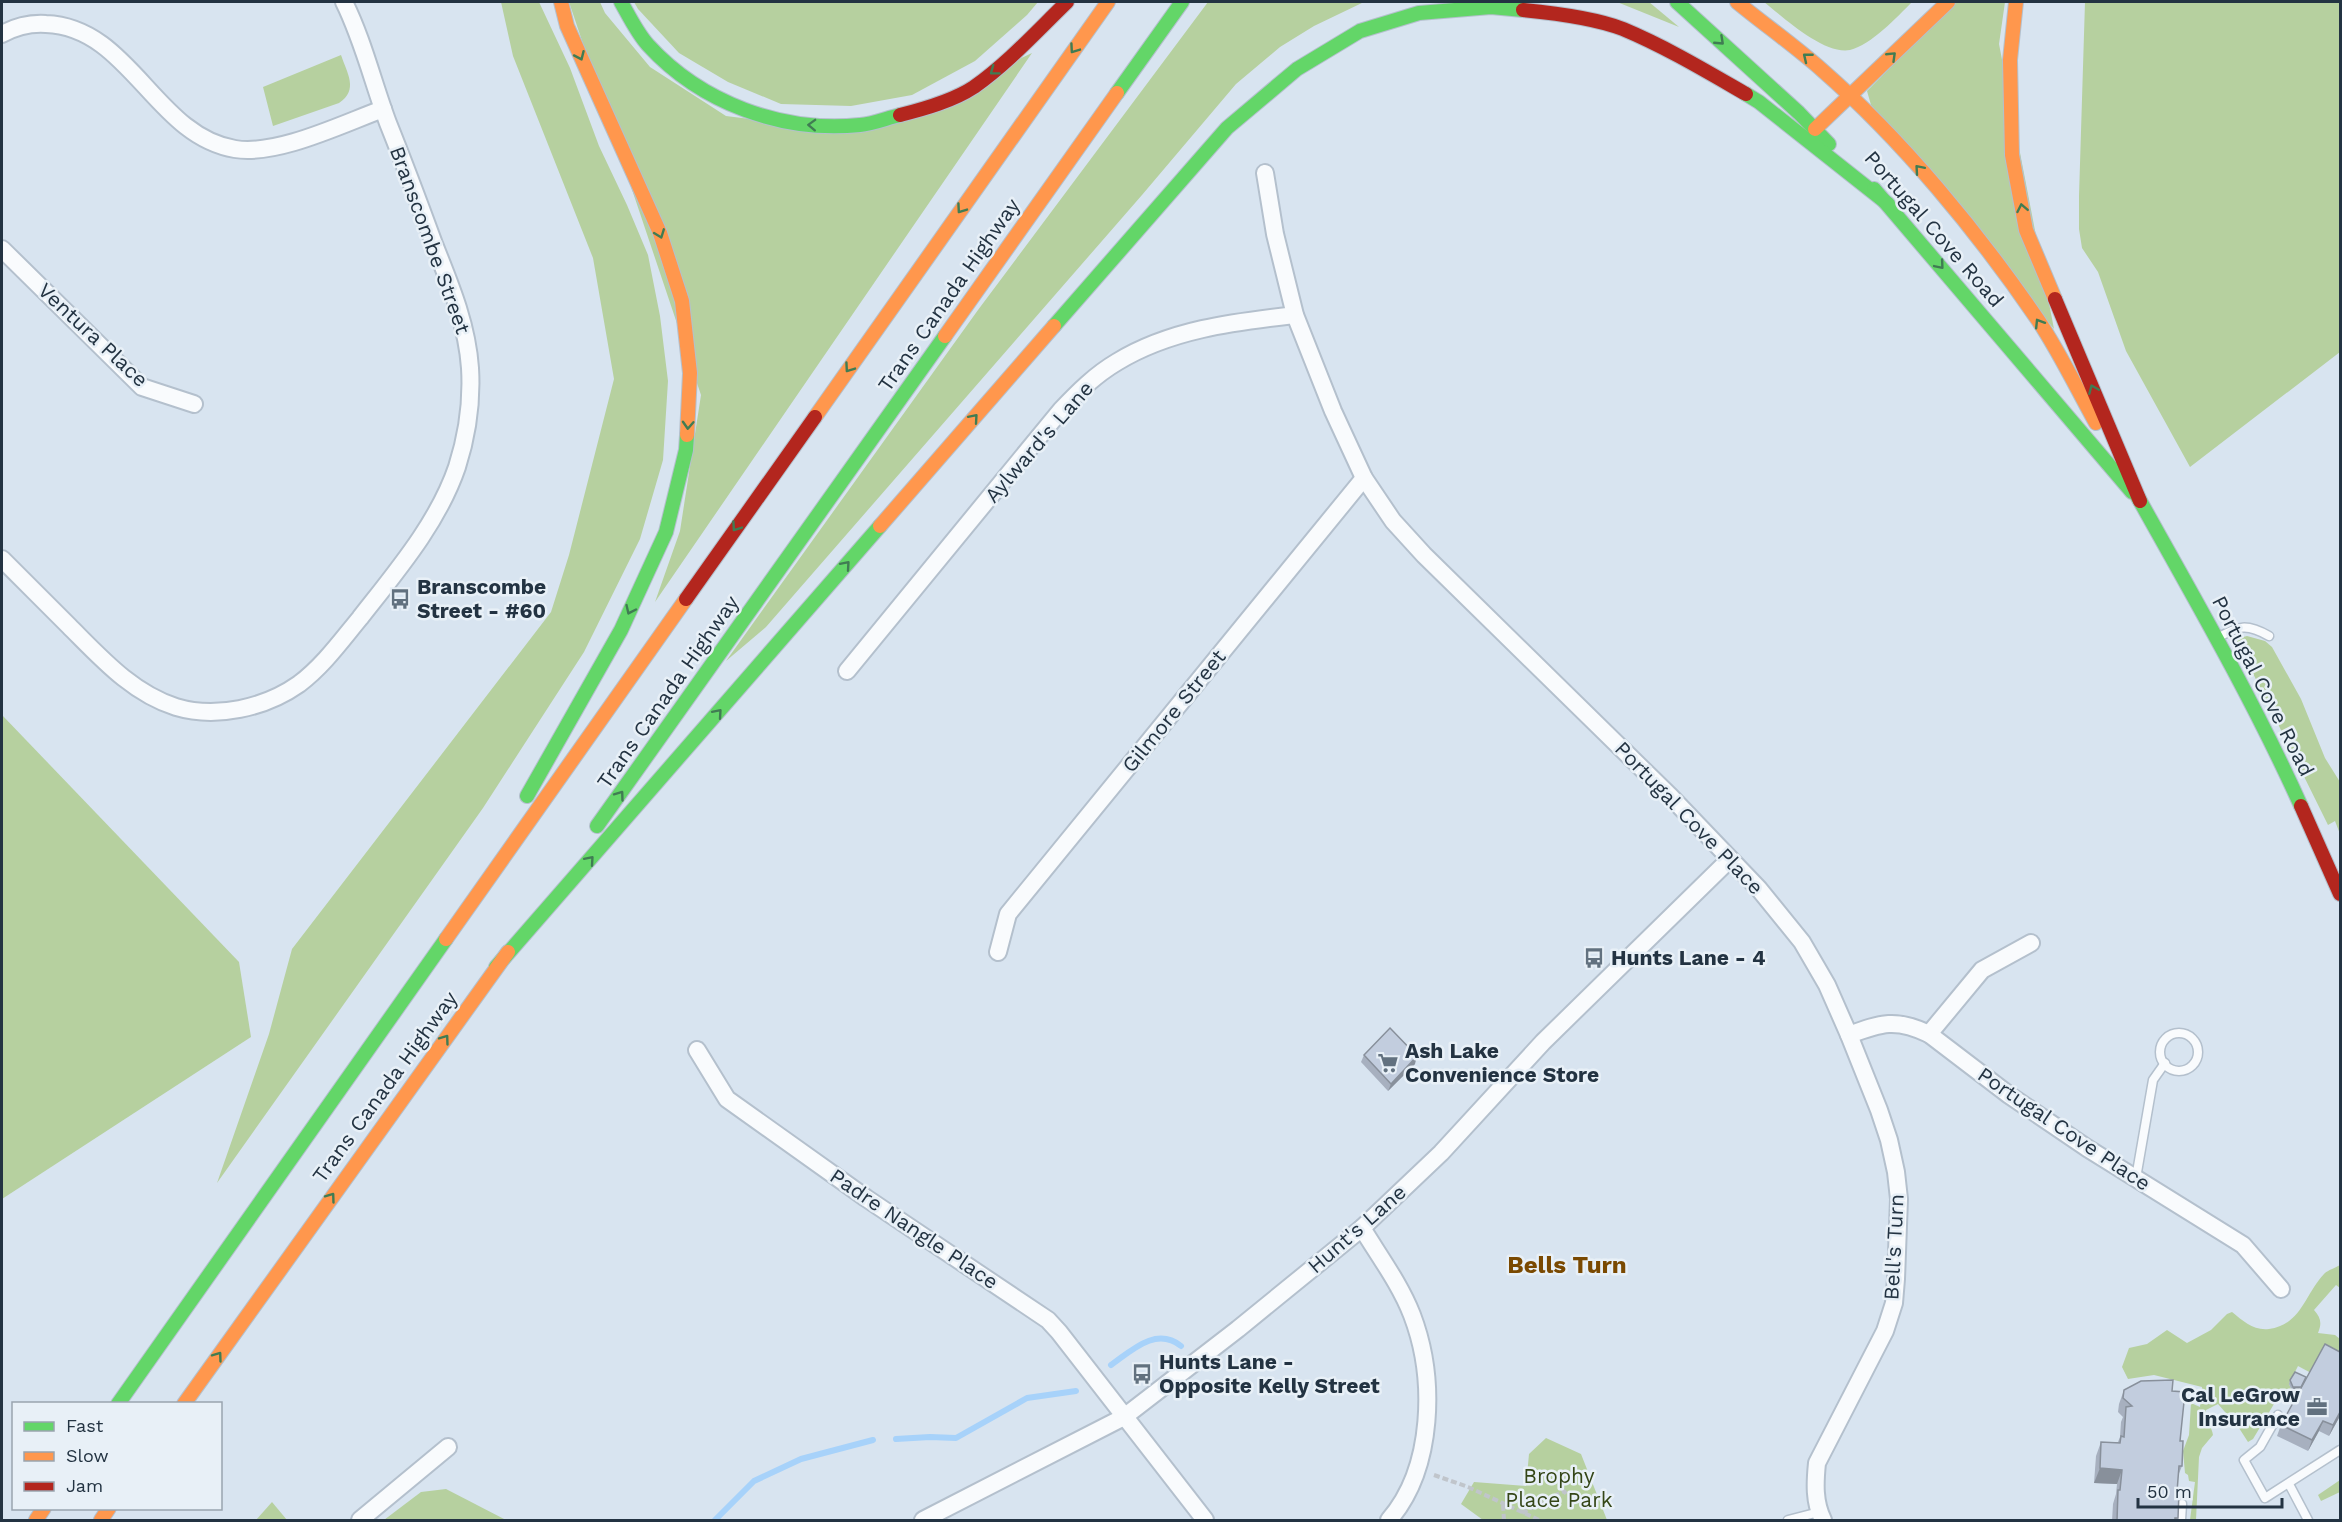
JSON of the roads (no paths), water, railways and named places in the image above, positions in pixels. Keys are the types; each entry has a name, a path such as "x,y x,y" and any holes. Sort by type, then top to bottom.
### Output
{"main road":[{"path":"447,937 621,630 666,532 686,450 690,384 682,301 660,233 567,26 561,2"},
{"path":"621,2 647,44 690,82 748,113 806,126 861,125 924,109 972,88 1004,63 1067,2"},
{"name":"Trans Canada Highway","path":"119,1402 1108,2"},
{"name":"Trans Canada Highway","path":"185,1402 1182,2"},
{"name":"Portugal Cove Road","path":"1677,2 1815,129 1888,204 2140,501"},
{"name":"Portugal Cove Road","path":"1737,2 1821,69 1911,160 1982,243 2039,322 2216,639 2282,764 2340,894"},
{"path":"1815,129 1948,2"},
{"path":"2016,2 2010,60 2012,155 2026,230 2140,501"},
{"path":"496,967 1227,128 1297,69 1360,30 1419,13 1491,7 1556,13 1621,28 1677,54 1759,102 1888,204"}],"street":[{"name":"Branscombe Street","path":"2,559 108,665 134,686 155,699 177,707 201,711 224,711 267,701 299,683 327,657 376,597 427,528 457,468 468,418 470,367 462,321 344,2"},
{"path":"2,34 35,24 62,25 85,34 108,48 181,122 198,136 214,144 234,149 254,151 282,146 383,109"},
{"name":"Portugal Cove Place","path":"1265,173 1275,234 1295,315 1333,411 1364,478 1393,521 1424,555 1662,789 1781,914 1802,942 1827,984 1849,1035 1889,1023 1915,1027 1929,1034 2009,1095 2243,1245 2281,1290"},
{"name":"Ventura Place","path":"2,249 142,387 194,404"},
{"name":"Aylward's Lane","path":"847,671 1061,410 1088,382 1118,361 1160,342 1220,324 1295,315"},
{"name":"Gilmore Street","path":"998,952 1008,914 1364,478"},
{"name":"Hunt's Lane","path":"923,1521 1125,1417 1193,1366 1362,1228 1441,1153 1543,1042 1730,859"},
{"path":"1929,1034 1982,970 2031,943"},
{"name":"Bell's Turn","path":"1821,1516 1815,1483 1817,1463 1885,1331 1894,1303 1898,1254 1899,1199 1889,1140 1849,1035"},
{"name":"Padre Nangle Place","path":"697,1050 726,1099 866,1198 1048,1320 1204,1521"},
{"path":"1362,1228 1412,1315 1424,1364 1427,1388 1428,1412 1413,1482 1389,1521"},
{"path":"360,1521 448,1447"}],"lane":[{"path":"2216,639 2238,627 2254,628 2269,636"},
{"path":"2187,1035 2196,1043 2197,1060 2188,1069 2182,1071 2169,1068 2164,1064 2162,1045 2170,1036 2187,1035"},
{"path":"2136,1178 2153,1080 2164,1064"},
{"path":"2278,1415 2260,1447 2244,1460 2265,1498 2340,1450"},
{"path":"2289,1484 2308,1521"},
{"path":"2181,1521 2182,1504"},
{"path":"1788,1521 1821,1516"}],"waterway":[{"path":"1111,1365 1135,1348 1153,1340 1172,1340 1181,1346"},
{"path":"896,1439 956,1438 1027,1398 1076,1391"},
{"path":"715,1520 754,1481 801,1459 873,1440"}],"place":[{"name":"Branscombe Street - #60","path":"400,599"},
{"name":"Hunts Lane - 4","path":"1594,958"},
{"name":"Ash Lake Convenience Store","path":"1388,1063"},
{"name":"Hunts Lane - Opposite Kelly Street","path":"1142,1374"},
{"name":"Cal LeGrow Insurance","path":"2317,1407"}],"district":[{"name":"Bells Turn","path":"1567,1265"}],"park label":[{"name":"Brophy Place Park","path":"1559,1488"}]}
